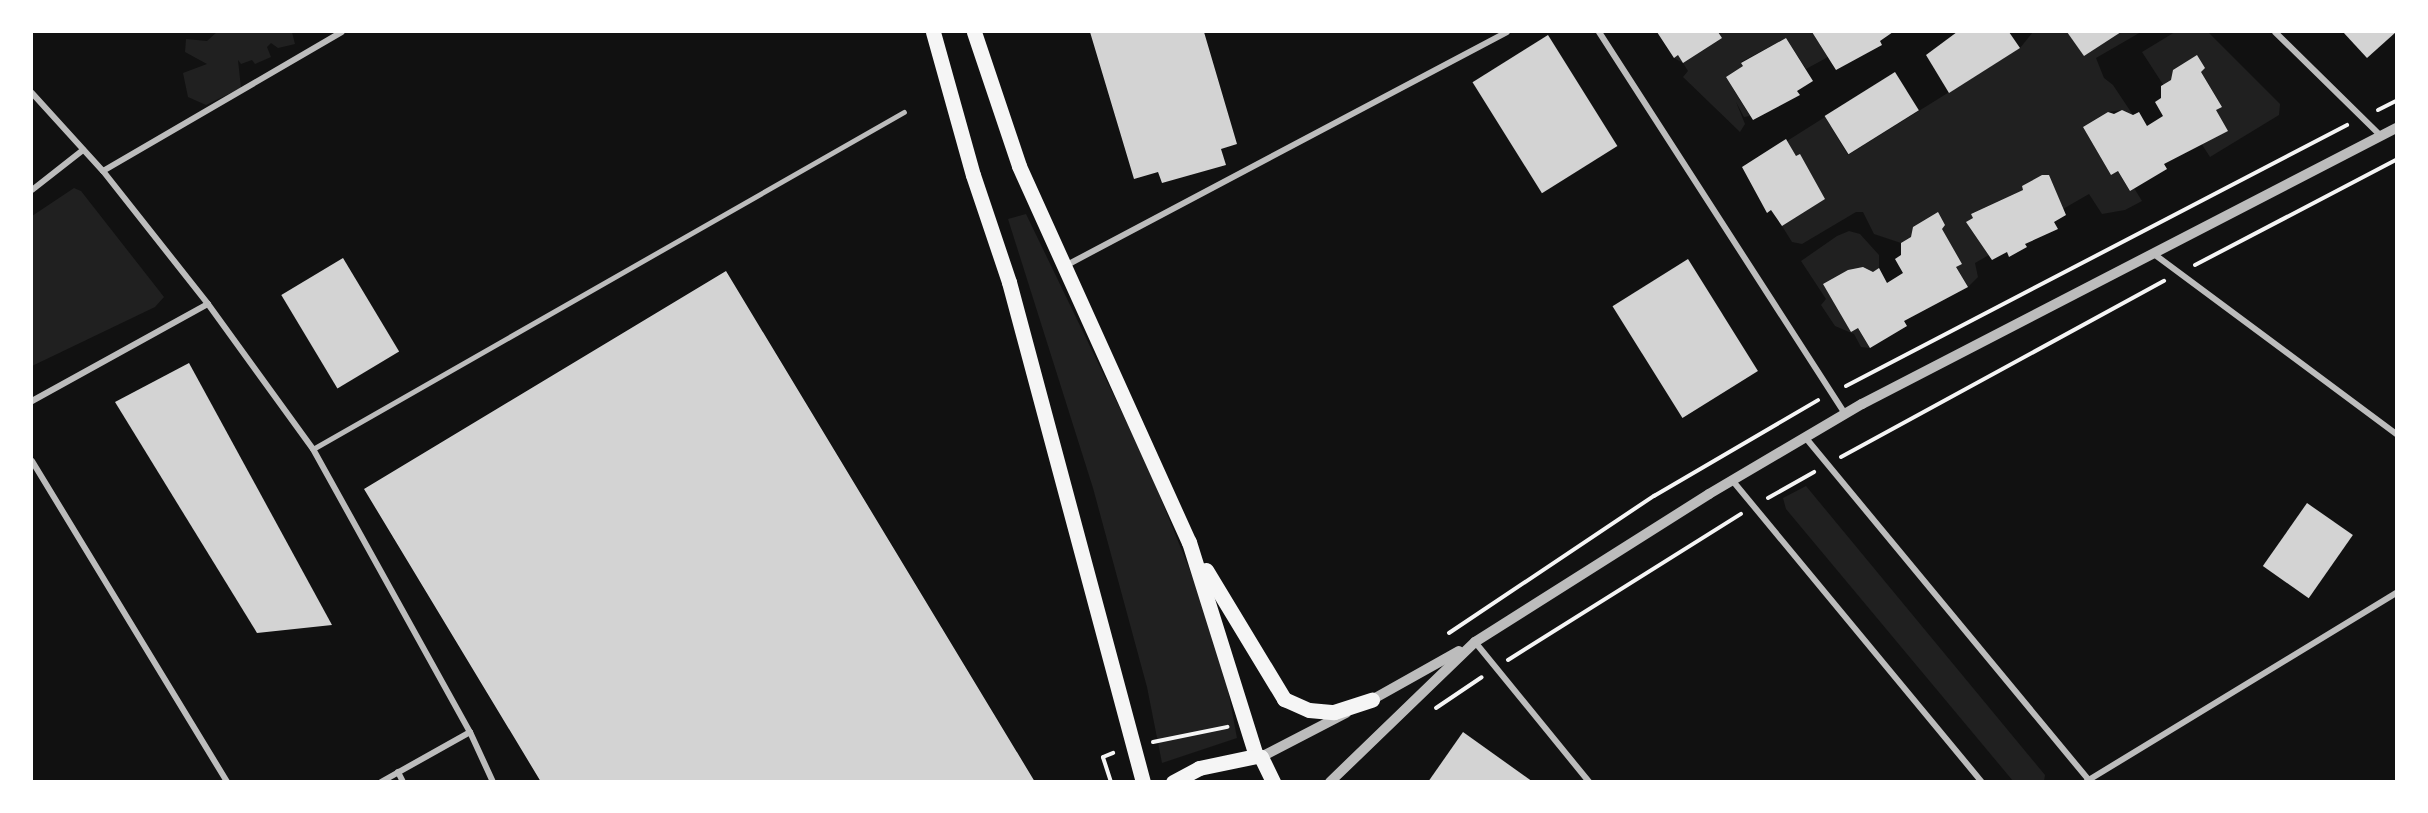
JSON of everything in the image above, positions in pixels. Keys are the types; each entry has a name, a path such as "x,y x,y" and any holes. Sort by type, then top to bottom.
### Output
{"main road":[{"path":"933,32 973,175 1009,282 1143,782"},
{"path":"974,32 1019,166 1189,542 1259,757 1273,782"},
{"path":"1189,542 1284,699 1309,710 1335,712 1372,700"},
{"path":"1173,782 1199,768 1259,757"}],"street":[{"path":"103,171 342,32"},
{"path":"1064,266 1507,32"},
{"path":"1599,32 1845,414"},
{"path":"2275,32 2381,136"},
{"path":"32,93 103,171 208,304 313,449 470,732 493,782"},
{"path":"1259,757 1372,700 1475,642 1732,480 1845,414 2397,128"},
{"path":"32,190 83,150"},
{"path":"2154,254 2397,434"},
{"path":"32,401 208,304"},
{"path":"1805,437 2089,781 2397,594"},
{"path":"32,461 227,782"},
{"path":"1732,480 1982,782"},
{"path":"1475,642 1589,782"},
{"path":"1330,782 1475,642"},
{"path":"381,782 470,732"},
{"path":"398,772 403,782"}],"lane":[{"path":"313,449 904,112"}],"path":[{"path":"1431,711 1754,506 2180,273 2397,160"},
{"path":"1153,742 1231,726"},
{"path":"1111,782 1103,757 1113,755"}],"shaded area":[{"path":"217,32 292,32 295,44 278,48 271,43 267,47 271,57 255,64 252,60 241,64 238,60 241,88 206,105 188,97 183,73 207,64 185,52 186,39 207,41"},
{"path":"1657,32 1812,32 1828,57 1806,69 1786,38 1741,62 1743,66 1726,77 1750,116 1744,117 1736,102 1745,124 1740,132 1683,77 1688,71 1683,63 1674,58"},
{"path":"2033,32 2141,32 2096,58 2104,78 2113,85 2133,115 2122,110 2108,112 2083,127 2111,175 2118,171 2130,191 2134,188 2142,201 2125,210 2102,214 2089,194 2063,209 2049,176 2042,175 2022,186 2023,190 1971,214 1973,218 1967,222 1989,255 1975,263 1978,277 1968,287 1904,321 1907,326 1870,348 1861,347 1854,334 1835,326 1821,305 1826,299 1801,261 1837,236 1849,231 1860,234 1879,255 1879,268 1887,283 1903,273 1895,259 1901,255 1901,243 1874,234 1863,212 1856,212 1802,244 1792,242 1782,226 1824,199 1800,155 1796,156 1787,141 1825,117 1848,155 2020,48"},
{"path":"2175,32 2208,32 2280,104 2279,115 2210,157 2142,52"},
{"path":"74,188 81,191 164,297 155,307 32,366 32,216"},
{"path":"1026,214 1146,462 1195,583 1227,685 1237,738 1162,763 1147,687 1093,488 1008,219"},
{"path":"1806,486 2045,775 2044,781 2013,781 1786,509 1783,498"}],"building":[{"path":"1090,32 1204,32 1237,144 1221,149 1226,165 1162,183 1158,172 1134,179"},
{"path":"1657,32 1718,32 1722,38 1683,63 1678,55 1674,58"},
{"path":"1812,32 1893,32 1880,41 1882,45 1836,70"},
{"path":"1957,32 2009,32 2020,48 1949,93 1926,55"},
{"path":"2067,32 2121,32 2084,56"},
{"path":"2343,32 2396,32 2367,58"},
{"path":"1548,35 1617,146 1542,193 1473,82"},
{"path":"1786,38 1813,81 1797,91 1800,95 1753,120 1726,77 1743,66 1741,63"},
{"path":"2197,55 2205,68 2201,72 2222,107 2216,110 2228,131 2164,164 2167,169 2130,191 2118,171 2111,175 2083,127 2108,112 2114,114 2122,110 2133,115 2139,112 2147,126 2163,116 2155,102 2161,98 2161,86 2171,80 2173,70"},
{"path":"1895,72 1919,110 1848,154 1825,116"},
{"path":"1786,139 1796,156 1800,154 1825,199 1782,226 1771,210 1767,213 1742,167"},
{"path":"2042,175 2049,175 2066,215 2054,222 2058,229 2025,244 2027,247 2009,257 2007,252 1992,260 1966,222 1973,218 1971,214 2023,190 2022,186"},
{"path":"1938,212 1945,225 1942,229 1962,264 1956,267 1968,287 1904,321 1907,326 1870,348 1858,328 1851,332 1823,284 1848,270 1863,267 1873,272 1879,268 1887,283 1903,273 1895,259 1901,255 1901,243 1911,237 1913,227"},
{"path":"343,258 399,351 337,389 281,295"},
{"path":"1688,259 1758,371 1682,418 1613,306"},
{"path":"726,271 1035,782 541,782 364,489"},
{"path":"189,363 332,625 257,633 115,402"},
{"path":"2307,503 2353,535 2309,598 2263,566"},
{"path":"1463,732 1533,782 1428,782"}]}
